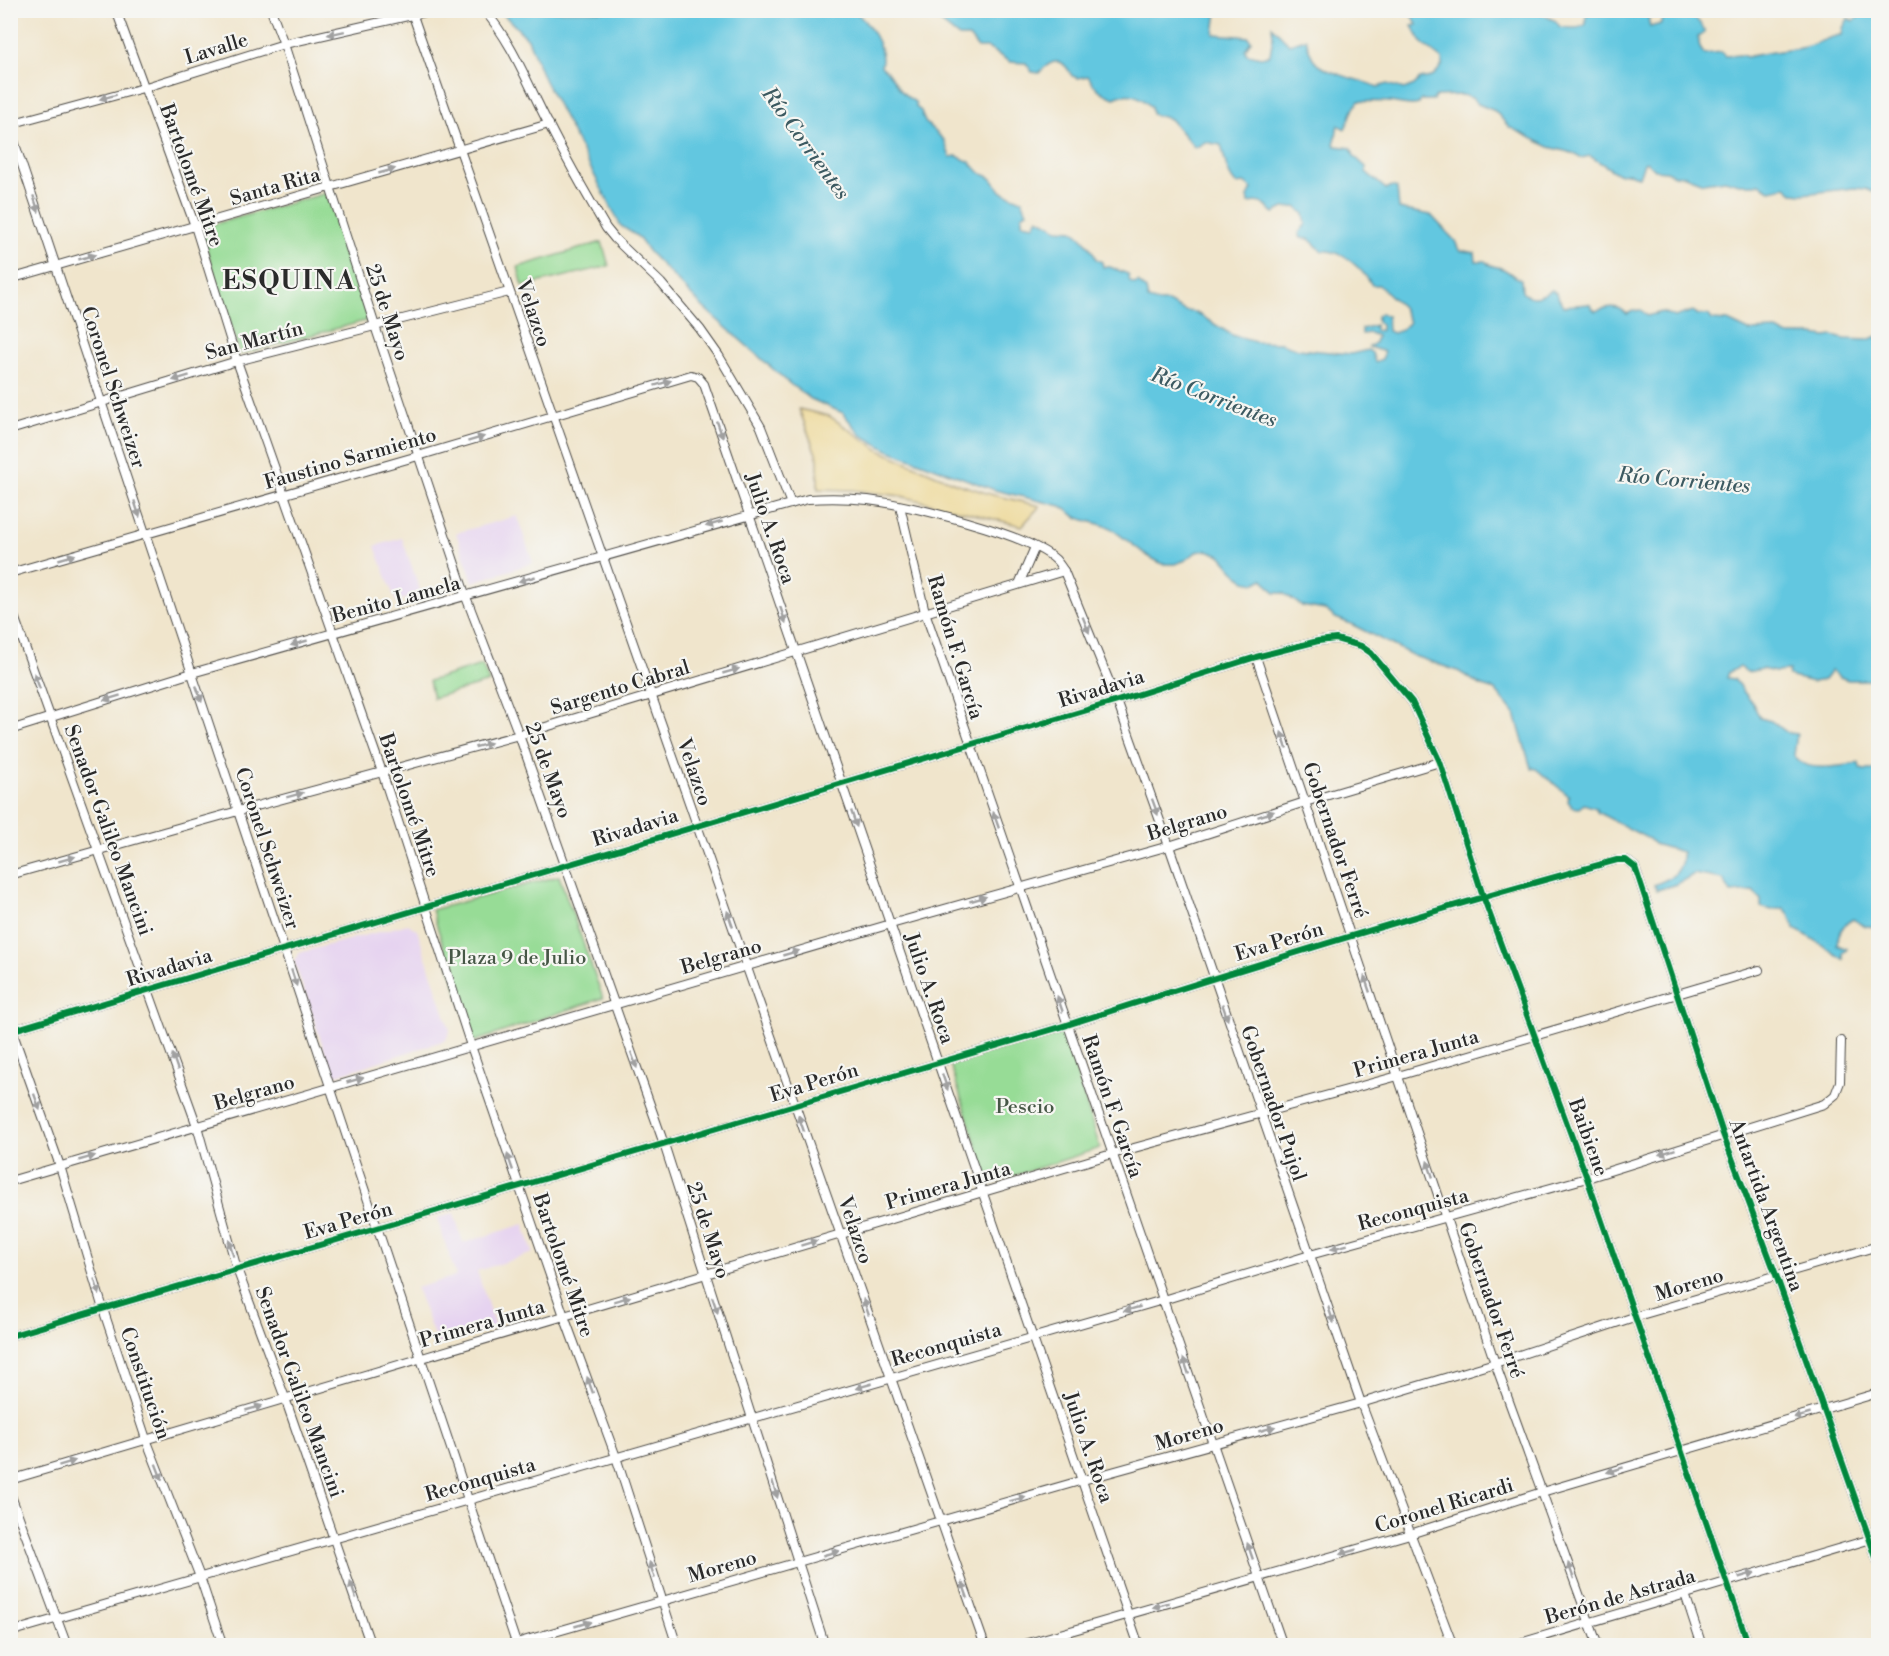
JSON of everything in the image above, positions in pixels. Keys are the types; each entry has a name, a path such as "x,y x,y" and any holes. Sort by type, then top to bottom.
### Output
{"street":[{"name":"Bartolomé Mitre","path":"116,10 195,226 237,361 382,772 471,1046 564,1316 616,1457 677,1646"},
{"name":"25 de Mayo","path":"271,10 466,597 519,735 664,1144 825,1646"},
{"name":"Lavalle","path":"10,124 143,88 284,44 434,10"},
{"path":"484,10 507,41 606,228 661,283 700,329 719,356 761,427 791,504"},
{"name":"Velazco","path":"412,14 985,1646"},
{"name":"Santa Rita","path":"10,279 549,124"},
{"name":"Coronel Schweizer","path":"10,129 516,1644"},
{"name":"San Martín","path":"10,430 237,361 509,292"},
{"name":"Faustino Sarmiento","path":"10,573 691,375 698,377"},
{"name":"Julio A. Roca","path":"698,377 704,384 1139,1646"},
{"name":"Benito Lamela","path":"10,729 192,673 808,499 868,500 926,511 1015,538 1056,560 1064,571"},
{"name":"Ramón F. García","path":"900,506 925,612 969,744 1283,1646"},
{"path":"1019,584 1035,547"},
{"name":"Sargento Cabral","path":"10,875 519,735 1064,571"},
{"name":"Gobernador Pujol","path":"1064,571 1117,701 1361,1403 1453,1646"},
{"name":"Senador Galileo Mancini","path":"10,605 150,990 197,1126 237,1269 335,1538 371,1646"},
{"name":"Rivadavia","path":"11,1029 427,908 1117,701 1256,657 1318,641 1336,639 1361,646 1371,653"},
{"name":"Baibiene","path":"1371,653 1412,702 1440,762 1483,896 1587,1178 1749,1646"},
{"name":"Gobernador Ferré","path":"1256,657 1495,1363 1598,1646"},
{"name":"Belgrano","path":"10,1181 891,924 1168,846 1440,762"},
{"name":"Eva Perón","path":"10,1336 1067,1025 1483,896 1617,860 1626,860"},
{"name":"Antartida Argentina","path":"1626,860 1635,867 1679,994 1723,1134 1776,1275 1878,1563"},
{"name":"Primera Junta","path":"10,1480 1112,1154 1398,1076 1759,970"},
{"name":"Constitución","path":"11,1029 60,1166 103,1309 146,1439 200,1577 223,1646"},
{"name":"Reconquista","path":"10,1632 1163,1300 1310,1255 1587,1178 1824,1104 1835,1095 1840,1082 1841,1041"},
{"name":"Moreno","path":"506,1646 1083,1480 1361,1403 1495,1363 1634,1317 1878,1246"},
{"name":"Coronel Ricardi","path":"1018,1646 1410,1534 1542,1492 1878,1393"},
{"path":"10,1492 67,1646"},
{"name":"Berón de Astrada","path":"1510,1646 1878,1537"},
{"path":"1685,1594 1702,1646"}],"shaded area":[{"path":"517,516 533,563 473,582 456,533"},
{"path":"402,538 421,593 396,602 375,546"},
{"path":"408,924 417,930 450,1030 446,1040 337,1075 332,1073 294,961 299,953"},
{"path":"454,1213 463,1243 524,1224 533,1253 477,1271 495,1327 437,1344 416,1288 456,1276 437,1218"}],"green space":[{"path":"327,193 369,320 240,354 200,228"},
{"path":"602,242 609,266 523,286 518,267"},
{"path":"482,665 489,682 433,698 429,681"},
{"name":"Plaza 9 de Julio","path":"559,876 603,998 473,1042 432,910"},
{"name":"Pescio","path":"1062,1027 1100,1148 989,1184 950,1064"}],"sand":[{"path":"799,409 829,416 881,451 955,483 1040,506 1022,526 901,496 853,490 818,489 818,459"}],"water":[{"name":"Río Corrientes","path":"500,11 854,11 875,36 881,51 881,66 891,75 899,89 915,102 925,122 944,140 950,157 957,156 970,162 979,172 991,178 1002,192 1022,200 1027,212 1022,215 1022,223 1034,225 1038,218 1058,229 1073,230 1087,243 1096,259 1102,262 1103,267 1110,267 1128,274 1130,282 1135,284 1138,282 1146,290 1148,299 1168,302 1185,311 1195,312 1232,335 1255,342 1281,343 1298,349 1351,354 1368,350 1372,353 1375,362 1382,359 1385,352 1369,347 1375,343 1377,336 1370,333 1362,334 1362,329 1375,325 1375,331 1381,330 1377,316 1381,313 1387,316 1388,331 1393,333 1401,330 1409,322 1402,307 1379,285 1372,285 1351,261 1337,253 1322,251 1309,239 1301,238 1299,233 1306,224 1304,214 1296,207 1284,208 1274,213 1260,203 1249,203 1248,197 1252,189 1244,183 1236,184 1233,180 1228,171 1221,145 1205,142 1195,148 1170,119 1152,114 1151,107 1138,97 1130,95 1114,98 1102,92 1088,76 1078,78 1072,76 1065,65 1057,62 1048,64 1039,73 1032,72 1026,63 1010,62 988,48 978,48 969,37 959,37 926,11 1217,11 1214,34 1249,37 1251,41 1245,50 1247,54 1261,57 1270,55 1272,26 1289,44 1306,39 1313,59 1322,68 1378,87 1387,84 1404,89 1414,85 1420,79 1432,77 1442,66 1442,59 1423,44 1412,26 1417,25 1414,18 1407,11 1535,11 1556,21 1560,27 1574,28 1586,24 1586,14 1601,14 1606,11 1650,11 1653,16 1648,17 1650,27 1661,24 1662,15 1674,11 1692,17 1702,26 1705,32 1698,37 1704,54 1721,52 1725,56 1747,57 1805,47 1842,35 1848,19 1853,21 1860,16 1860,11 1878,11 1878,194 1866,189 1854,188 1803,194 1793,193 1786,187 1770,190 1760,184 1739,184 1725,180 1703,183 1685,176 1655,170 1647,162 1644,163 1639,177 1629,173 1618,174 1590,156 1581,158 1576,154 1549,147 1509,127 1495,111 1463,95 1436,96 1433,100 1421,100 1419,104 1411,105 1359,101 1345,129 1338,125 1334,144 1351,148 1354,156 1366,167 1366,172 1386,189 1392,186 1397,188 1399,209 1431,215 1455,241 1459,250 1475,253 1476,261 1485,261 1521,279 1522,292 1526,295 1540,296 1552,290 1563,306 1589,304 1595,311 1616,308 1627,314 1641,310 1647,316 1662,312 1675,317 1693,311 1698,315 1709,315 1712,320 1728,321 1749,331 1777,330 1786,335 1833,336 1867,340 1878,336 1878,680 1848,680 1831,671 1824,680 1813,682 1788,676 1789,671 1775,672 1762,669 1747,672 1740,667 1729,672 1727,678 1734,679 1753,704 1760,718 1771,721 1788,733 1797,734 1794,755 1799,761 1814,767 1859,763 1860,768 1864,770 1878,770 1878,927 1865,926 1853,919 1846,924 1840,933 1837,945 1847,949 1843,953 1843,959 1796,930 1784,908 1772,910 1761,907 1761,900 1753,891 1731,893 1723,879 1694,874 1677,884 1657,890 1654,885 1671,877 1679,870 1682,852 1654,844 1649,839 1597,812 1596,808 1584,804 1579,808 1572,807 1568,801 1569,796 1536,769 1531,768 1515,714 1495,690 1482,686 1458,671 1414,656 1336,618 1325,610 1302,606 1283,593 1275,593 1263,579 1256,583 1245,581 1220,555 1207,550 1196,552 1186,560 1175,564 1162,564 1109,527 1078,518 1061,506 995,490 888,450 861,435 843,413 811,399 790,384 704,308 649,252 637,236 621,226 544,79 528,39"}],"cycle path":[{"path":"10,1031 1117,701 1256,657 1318,641 1336,639 1361,646 1371,653 1412,702 1440,762 1483,896 1587,1178 1749,1646"},
{"path":"10,1336 1067,1025 1410,919 1617,860 1626,860 1635,867 1723,1134 1776,1275 1878,1563"}],"district":[{"name":"ESQUINA","path":"289,280"}]}
